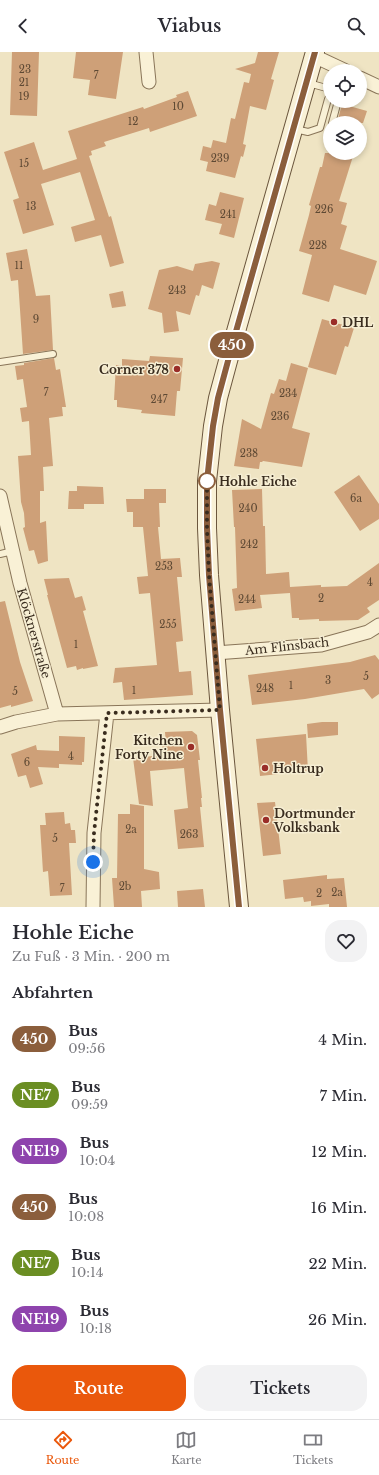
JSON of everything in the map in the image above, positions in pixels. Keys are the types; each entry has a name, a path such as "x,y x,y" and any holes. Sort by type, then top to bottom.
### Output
{"main road":[{"path":"239,907 209,575 207,481 213,426 218,398 315,54"}],"street":[{"path":"146,52 149,82"},
{"path":"315,54 333,64"},
{"path":"367,81 379,87"},
{"name":"Klöcknerstraße","path":"0,496 6,552 20,583 57,714"},
{"name":"Am Flinsbach","path":"215,653 321,645 368,632 379,625"},
{"path":"0,727 16,722 57,714 220,710"},
{"path":"93,907 94,833 107,713"}],"lane":[{"path":"307,83 323,87"},
{"path":"320,128 326,108"},
{"path":"294,129 308,132 323,127"},
{"path":"0,362 53,354"}],"building":[{"path":"12,52 39,52 37,116 10,115"},
{"path":"76,52 123,52 116,99 88,95 90,80 73,78"},
{"path":"258,52 279,52 271,79 274,80 266,110 250,106 243,144 246,145 243,157 241,156 235,178 206,171 208,162 200,160 203,146 211,148 213,140 226,143 231,118 235,119 244,82 249,83 251,74 235,69 255,63"},
{"path":"188,91 197,116 150,132 149,128 104,142 106,146 91,151 92,155 89,156 109,217 111,216 124,263 110,267 101,235 75,242 71,227 95,220 80,172 41,184 54,225 23,234 13,200 19,198 4,152 34,142 43,170 77,159 68,131 143,107 144,109 177,97 176,95"},
{"path":"341,108 356,108 367,111 365,116 339,116"},
{"path":"324,160 352,160 339,201 347,203 341,224 347,226 340,249 377,261 366,295 334,285 329,302 302,294 312,255 299,251 311,206 309,205 320,167 322,167"},
{"path":"220,192 244,198 234,238 219,234 222,224 205,220 209,204 216,206"},
{"path":"27,249 36,296 50,295 53,350 23,354 18,280 11,281 6,253"},
{"path":"212,261 220,263 213,289 202,285 199,296 196,295 190,315 176,311 179,331 164,333 162,313 148,309 159,270 177,266 193,271 195,264"},
{"path":"123,291 126,306 112,308 109,294"},
{"path":"322,319 354,328 348,347 345,346 336,375 308,367"},
{"path":"150,356 183,358 180,391 177,391 175,416 141,413 142,410 117,407 117,400 114,400 116,365 122,366 122,359 149,361"},
{"path":"54,358 56,370 60,369 66,407 62,407 63,416 49,418 53,466 43,467 44,491 40,491 40,523 46,521 48,561 38,564 34,550 29,551 23,528 25,527 24,513 21,502 18,456 31,455 29,421 22,422 20,408 27,407 23,379 17,380 15,366"},
{"path":"291,363 308,368 292,428 310,433 302,467 263,461 260,462 259,469 234,466 242,419 261,429 271,393 274,394 279,379 286,381"},
{"path":"359,475 379,504 379,519 360,531 334,492"},
{"path":"77,486 103,487 104,504 84,504 84,509 68,509 69,491 77,491"},
{"path":"144,489 166,489 166,503 159,503 160,527 158,527 161,559 180,558 182,577 177,577 183,641 176,642 179,672 191,671 193,695 124,700 122,682 113,683 115,668 157,665 150,593 139,594 137,577 148,576 143,527 133,527 133,512 127,512 126,499 144,499"},
{"path":"262,489 263,526 265,526 266,574 289,572 290,587 321,585 321,587 347,586 379,563 379,600 367,608 370,612 358,620 299,620 299,618 292,618 290,593 260,595 262,608 235,611 232,589 237,588 232,490"},
{"path":"69,578 75,598 82,596 86,610 83,611 98,666 77,670 76,666 67,668 44,579"},
{"path":"5,601 20,662 33,701 11,707 11,705 0,708 0,602"},
{"path":"375,655 379,660 379,694 372,699 364,689 305,699 252,705 248,675 350,662"},
{"path":"338,722 338,735 308,738 307,724"},
{"path":"192,731 197,735 200,760 198,760 202,807 200,807 204,847 178,849 174,810 188,808 184,768 150,771 153,806 139,804 133,758 163,755 162,745 166,745 165,732"},
{"path":"306,734 308,771 260,776 256,739"},
{"path":"59,736 85,737 84,762 82,762 82,765 59,764 59,768 38,767 43,784 30,788 26,775 18,777 11,754 36,745 37,750 59,751"},
{"path":"275,802 281,854 263,856 257,803"},
{"path":"130,804 144,806 144,869 159,872 160,889 141,891 142,907 114,907 112,878 117,878 118,814 130,814"},
{"path":"64,812 65,824 70,823 71,830 75,830 76,843 69,843 72,895 50,896 48,871 43,872 40,825 46,825 45,813"},
{"path":"327,875 327,879 344,878 347,907 329,907 329,904 311,906 311,901 304,902 303,897 285,899 283,880"},
{"path":"203,889 205,907 178,907 177,891"}],"bus line":[{"name":"450","path":"239,907 209,575 207,481 213,426 218,398 315,52"}],"place":[{"name":"DHL","path":"334,322"},
{"name":"Corner 378","path":"177,369"},
{"name":"Hohle Eiche","path":"207,481"},
{"name":"Kitchen Forty Nine","path":"191,747"},
{"name":"Holtrup","path":"265,768"},
{"name":"Dortmunder Volksbank","path":"266,820"}],"route":[{"path":"93,862 94,833 107,713 220,710 209,575 207,481"}]}
